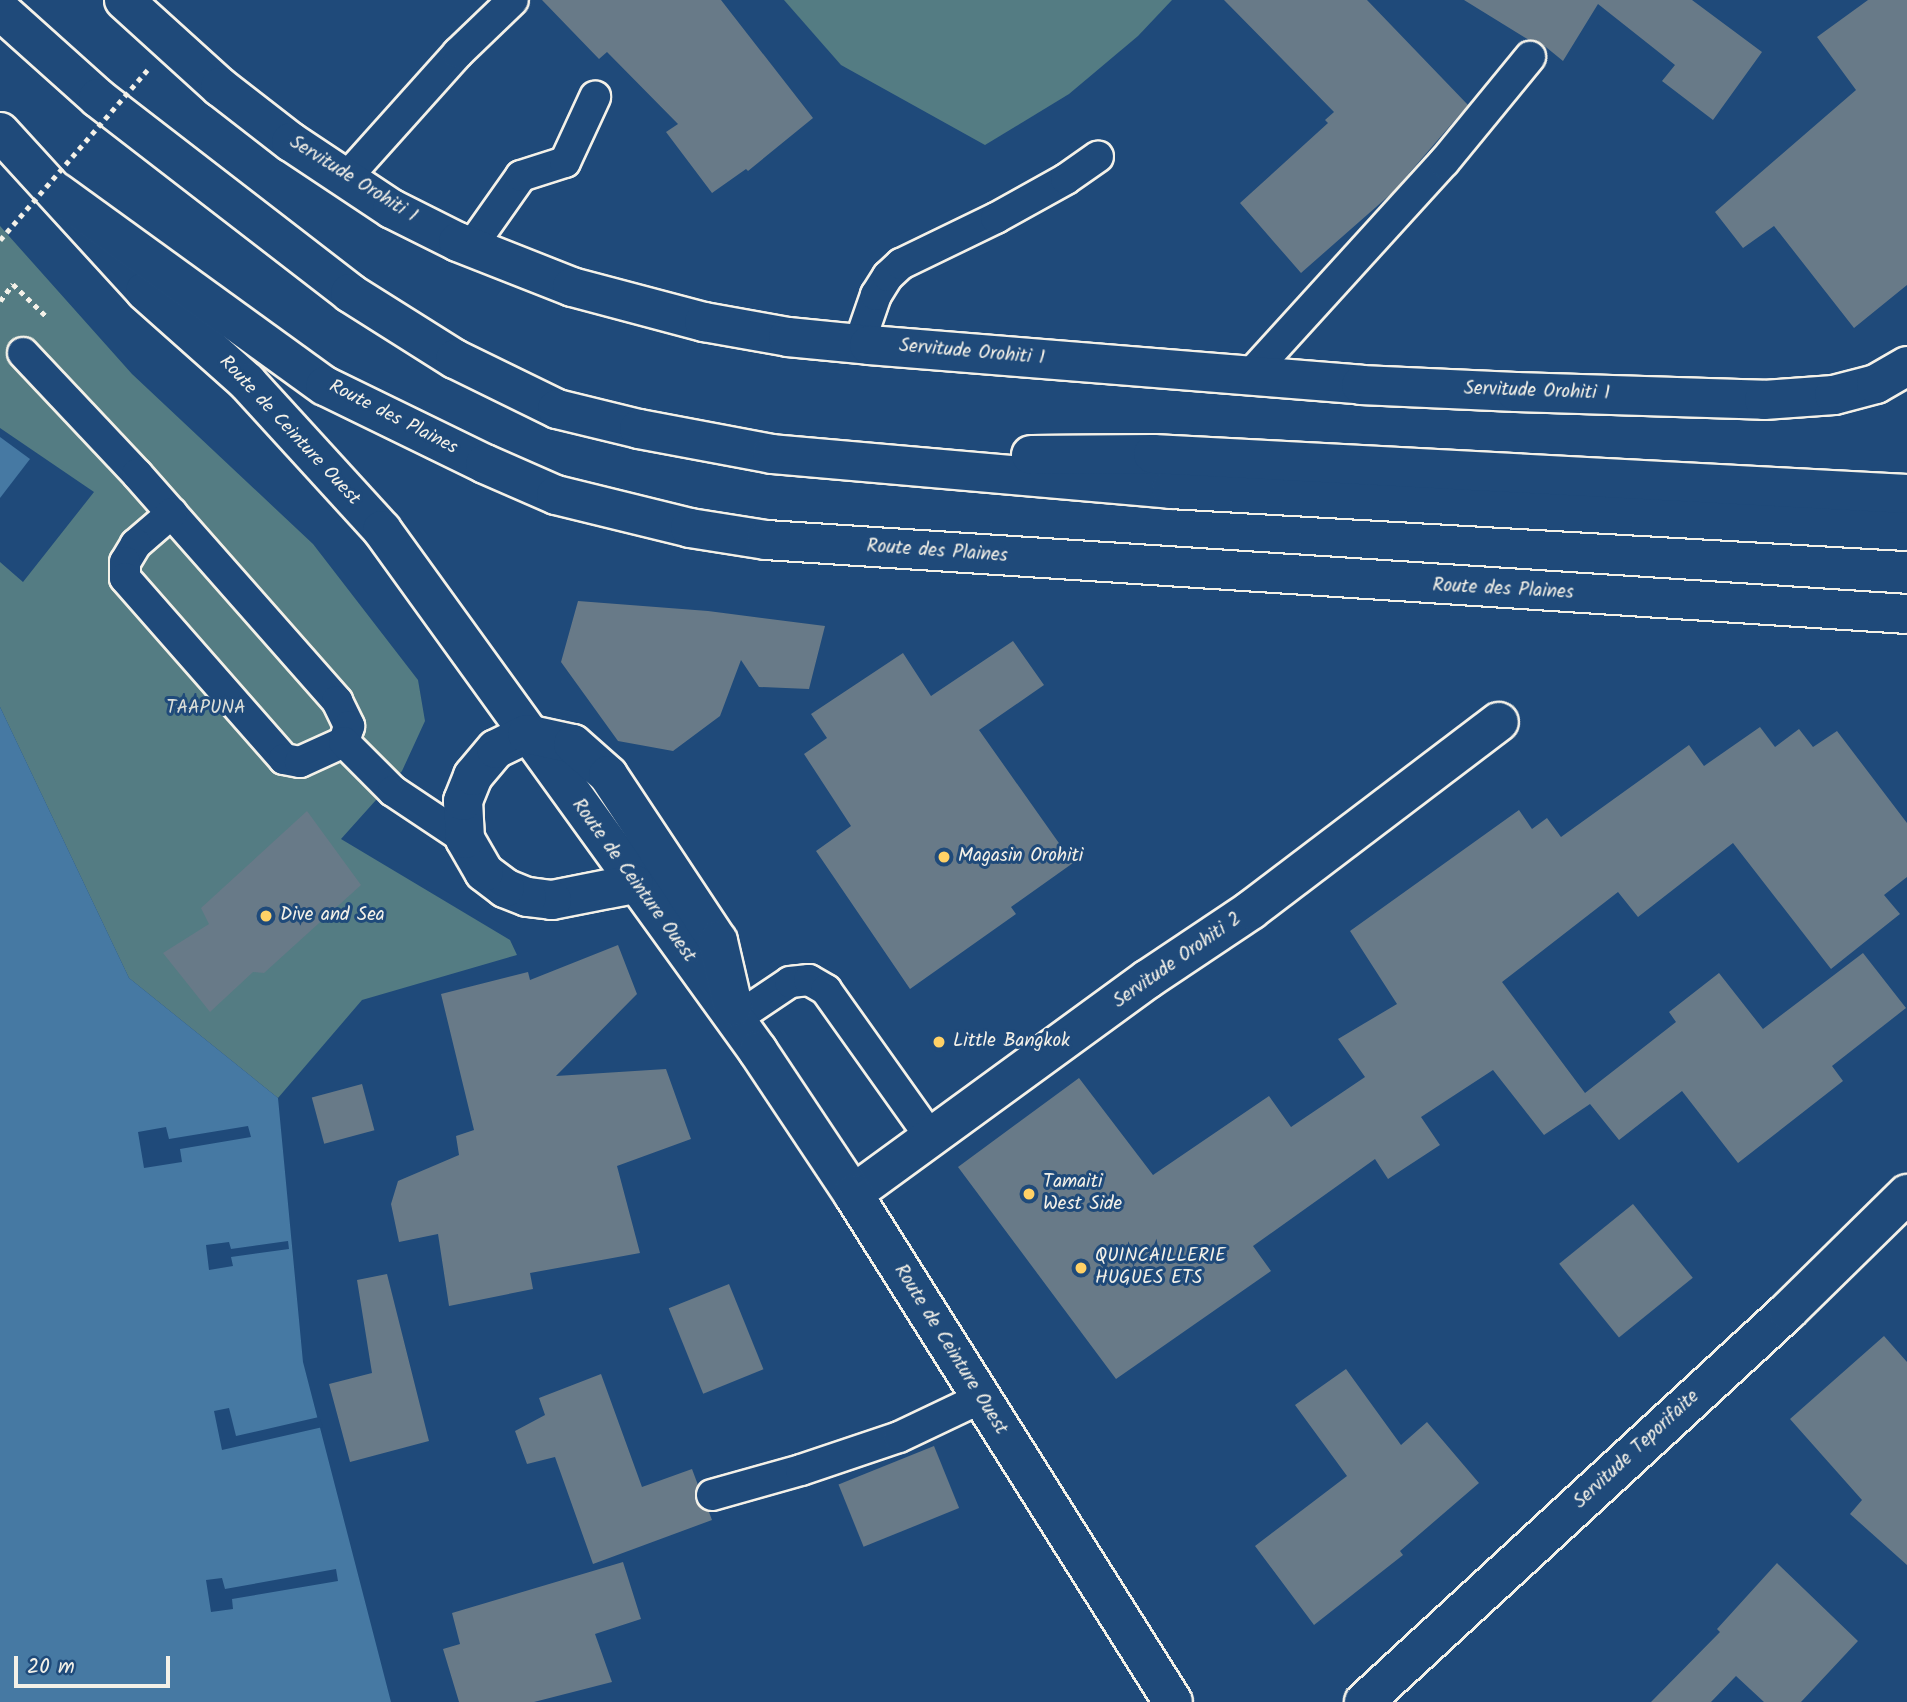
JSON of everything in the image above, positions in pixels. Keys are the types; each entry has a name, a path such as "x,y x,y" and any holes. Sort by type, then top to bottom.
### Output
{"main road":[{"name":"Servitude Orohiti 1","path":"124,0 220,87 290,142 392,209 471,247 572,287 637,306 788,337 1361,385 1764,400 1833,395 1876,384 1907,366"},
{"path":"0,10 98,98 350,293 455,359 557,409 639,429 746,449 1171,489 1907,530"},
{"name":"Route de Ceinture Ouest","path":"0,132 145,291 247,382 382,530 634,884 735,1019 853,1194 1173,1702"},
{"name":"Route des Plaines","path":"58,193 326,386 485,464 556,495 690,528 766,540 1907,614"},
{"path":"746,449 987,455 1153,454 1907,495"},
{"name":"Servitude Orohiti 2","path":"853,1194 1148,979 1251,910 1499,722"},
{"path":"634,884 584,896 552,900 527,897 505,888 484,872 465,839 463,802 473,776 496,750 527,734 573,744 608,775 718,941 735,1019"},
{"name":"Servitude Teporifaite","path":"1364,1702 1788,1311 1907,1194"}],"lane":[{"path":"345,179 458,52 513,0"},
{"path":"1249,376 1444,162 1530,57"},
{"path":"471,247 522,176 565,162 596,97"},
{"path":"859,344 876,295 888,276 901,264 996,218 1066,179 1098,156"},
{"path":"23,354 172,513 337,701 349,726 344,741 300,762 284,759 125,578 125,562 136,544 172,513"},
{"path":"344,741 393,791 465,839"},
{"path":"735,1019 790,982 809,980 826,990 931,1138"},
{"path":"712,1494 801,1470 899,1437 981,1398"}],"path":[{"path":"0,240 148,69"},
{"path":"0,301 13,285 52,322"}],"green space":[{"path":"784,0 1172,0 1138,36 1069,94 985,145 841,65"},
{"name":"TAAPUNA","path":"0,226 132,374 313,544 418,680 425,721 402,771 341,839 510,940 517,955 362,1000 278,1098 129,978 0,707 0,562 23,582 94,492 0,428"}],"water":[{"path":"0,437 30,459 0,498"},
{"path":"0,707 129,978 278,1098 303,1362 391,1702 0,1702"}],"pier":[{"path":"248,1126 251,1137 180,1149 182,1162 144,1168 138,1132 166,1127 169,1139"},
{"path":"288,1241 289,1249 231,1257 233,1266 209,1270 206,1245 229,1242 231,1249"},
{"path":"229,1408 236,1436 319,1417 323,1427 222,1450 214,1411"},
{"path":"336,1569 338,1581 232,1599 233,1609 211,1612 206,1580 222,1578 225,1589"}],"building":[{"path":"542,0 721,0 813,118 748,171 746,169 712,193 666,132 678,124 607,52 599,59"},
{"path":"1224,0 1367,0 1468,105 1392,193 1301,273 1240,203 1328,123 1325,120 1334,112"},
{"path":"1464,0 1692,0 1762,52 1713,120 1662,81 1675,65 1598,4 1563,61 1541,43 1529,40"},
{"path":"1868,0 1907,0 1907,285 1854,328 1774,226 1743,248 1715,212 1856,90 1817,37"},
{"path":"578,601 708,611 825,626 809,689 759,687 741,660 720,716 673,751 618,741 561,662"},
{"name":"Magasin Orohiti","path":"1013,641 1044,685 979,730 1073,863 1011,907 1016,914 910,989 816,851 851,826 804,754 827,738 811,714 903,653 931,696"},
{"path":"1760,727 1775,747 1799,729 1813,747 1837,731 1907,823 1907,877 1884,895 1900,914 1831,969 1733,843 1638,917 1618,892 1502,982 1585,1093 1676,1022 1669,1012 1719,973 1763,1029 1863,953 1906,1008 1832,1066 1843,1081 1738,1163 1682,1091 1619,1140 1590,1104 1544,1135 1493,1070 1421,1117 1440,1145 1388,1179 1375,1159 1253,1246 1271,1271 1116,1379 958,1167 1079,1078 1153,1175 1269,1096 1291,1127 1365,1077 1338,1039 1397,1004 1350,931 1519,810 1532,829 1547,818 1561,837 1689,745 1704,766"},
{"name":"Dive and Sea","path":"307,811 361,885 264,973 253,972 210,1012 163,953 209,924 201,908"},
{"path":"618,945 637,994 556,1076 666,1069 691,1139 617,1166 640,1253 530,1273 533,1289 449,1306 438,1234 399,1242 391,1204 398,1181 459,1155 456,1136 474,1130 441,994 528,972 530,980"},
{"path":"362,1084 374,1130 324,1144 312,1097"},
{"path":"1633,1204 1693,1278 1619,1338 1559,1264"},
{"path":"387,1274 429,1441 350,1462 329,1384 372,1373 357,1280"},
{"path":"729,1284 763,1369 703,1394 669,1308"},
{"path":"1884,1336 1907,1362 1907,1565 1850,1514 1862,1500 1790,1419"},
{"path":"1346,1369 1401,1445 1427,1422 1479,1483 1400,1551 1403,1555 1314,1625 1255,1546 1347,1476 1295,1405"},
{"path":"601,1374 642,1487 692,1469 698,1485 695,1500 700,1508 709,1512 712,1520 593,1564 555,1457 527,1464 515,1431 545,1415 539,1398"},
{"path":"934,1446 959,1508 864,1547 839,1485"},
{"path":"623,1562 641,1619 595,1634 612,1682 534,1702 459,1702 443,1649 460,1644 452,1613"},
{"path":"1777,1563 1858,1641 1801,1702 1764,1702 1736,1676 1711,1702 1651,1702 1720,1632 1717,1629"}],"place":[{"name":"Magasin Orohiti","path":"944,857"},
{"name":"Dive and Sea","path":"266,916"},
{"name":"Little Bangkok","path":"939,1042"},
{"name":"Tamaiti West Side","path":"1029,1194"},
{"name":"QUINCAILLERIE HUGUES ETS","path":"1081,1268"}]}
